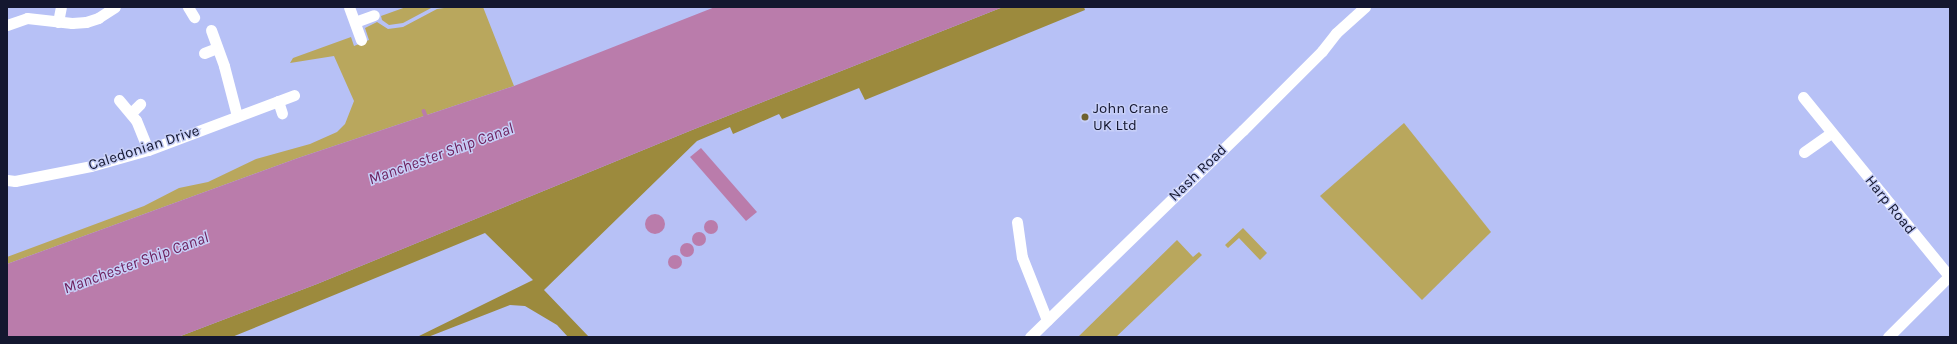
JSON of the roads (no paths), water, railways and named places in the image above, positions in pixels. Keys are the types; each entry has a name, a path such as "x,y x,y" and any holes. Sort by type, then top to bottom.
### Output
{"street":[{"path":"58,22 61,7"},
{"path":"7,25 27,18 72,23 98,18 115,7"},
{"path":"349,7 361,40"},
{"name":"Nash Road","path":"1030,337 1243,130 1322,51 1336,33 1364,7"},
{"path":"355,22 374,15"},
{"path":"211,30 218,48 237,116"},
{"path":"204,53 218,48"},
{"name":"Caledonian Drive","path":"7,180 15,181 92,166 148,150 294,95"},
{"name":"Harp Road","path":"1802,97 1949,276"},
{"path":"119,100 131,113 148,150"},
{"path":"278,100 282,113"},
{"path":"131,113 140,104"},
{"path":"1804,152 1831,133"},
{"path":"1017,222 1022,257 1047,320"},
{"path":"1888,337 1949,276"}],"water":[{"name":"Manchester Ship Canal","path":"715,7 1003,7 692,130 317,284 178,337 7,337 7,264 298,158 514,86"},
{"path":"701,148 757,212 746,221 690,157"},
{"path":"655,214 662,217 665,224 662,231 655,234 648,231 645,224 648,217"},
{"path":"711,220 716,222 718,227 716,232 711,234 706,232 704,227 706,222"},
{"path":"699,232 704,234 706,239 704,244 699,246 694,244 692,239 694,234"},
{"path":"687,243 692,245 694,250 692,255 687,257 682,255 680,250 682,245"},
{"path":"675,255 680,257 682,262 680,267 675,269 670,267 668,262 670,257"}],"waterway":[{"path":"424,111 426,116"}],"place":[{"name":"John Crane UK Ltd","path":"1085,117"}]}
